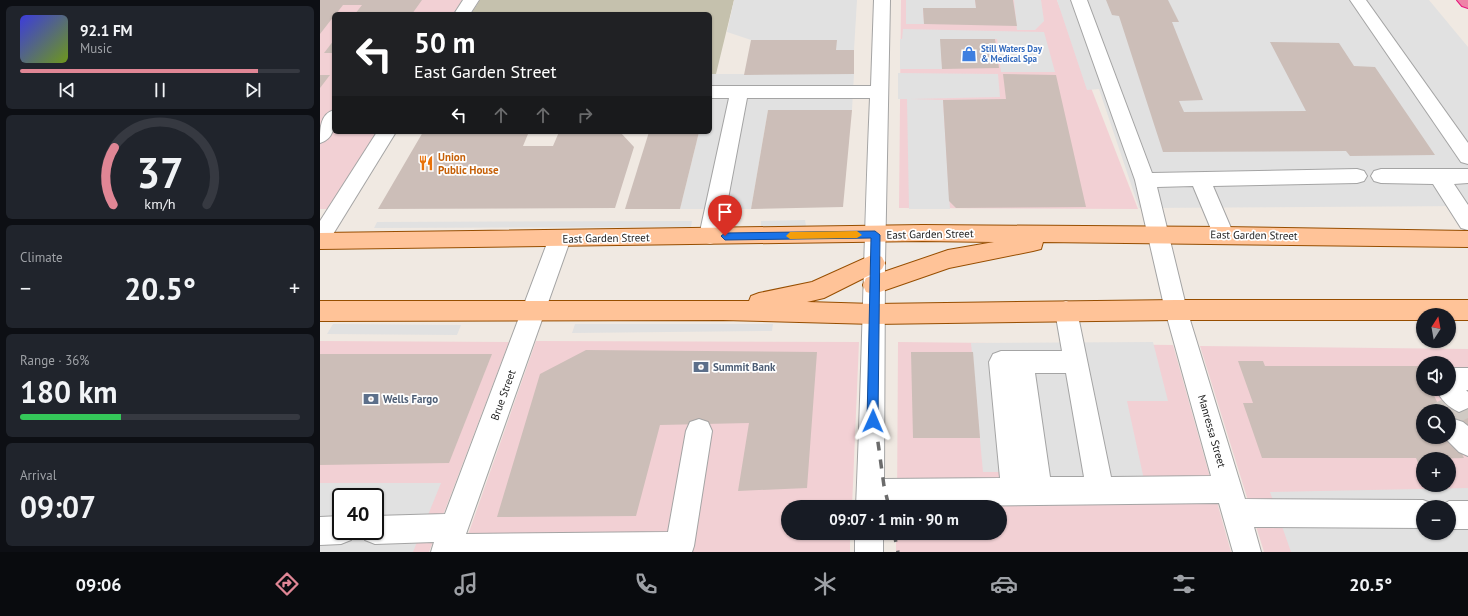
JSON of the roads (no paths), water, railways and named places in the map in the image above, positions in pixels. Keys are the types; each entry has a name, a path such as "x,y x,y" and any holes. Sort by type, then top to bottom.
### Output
{"highway":[{"path":"1465,0 1468,3"}],"main road":[{"name":"East Garden Street","path":"320,240 875,235 923,233 1223,234 1468,239"},
{"path":"874,285 948,259 1087,233"},
{"path":"723,310 816,290 874,263"},
{"path":"320,311 723,310 874,314 1176,310 1467,311"}],"street":[{"path":"463,12 471,0"},
{"path":"882,0 874,263 870,500 1027,491 1100,490 1416,514"},
{"name":"Manressa Street","path":"1078,0 1145,180 1176,310 1247,552"},
{"path":"1358,0 1468,157"},
{"path":"712,92 879,92"},
{"path":"710,236 739,92"},
{"path":"320,136 332,119"},
{"path":"320,240 387,134"},
{"path":"1145,180 1356,176"},
{"path":"1381,176 1468,176"},
{"path":"1438,177 1468,222"},
{"path":"1200,179 1223,234"},
{"name":"Brue Street","path":"449,543 560,238"},
{"path":"1066,311 1100,490"},
{"path":"1027,491 1001,362 1076,362"},
{"path":"384,532 449,543 680,546 699,431"},
{"path":"1456,514 1468,515"},
{"path":"320,531 332,530"},
{"path":"869,540 869,552"}],"tunnel":[{"path":"1459,400 1468,418"}],"railway":[{"path":"873,406 887,500"},
{"path":"895,540 898,552"}],"place":[{"name":"Still Waters Day & Medical Spa","path":"969,54"},
{"name":"Union Public House","path":"426,163"},
{"name":"Summit Bank","path":"701,367"},
{"name":"Wells Fargo","path":"371,399"}]}
